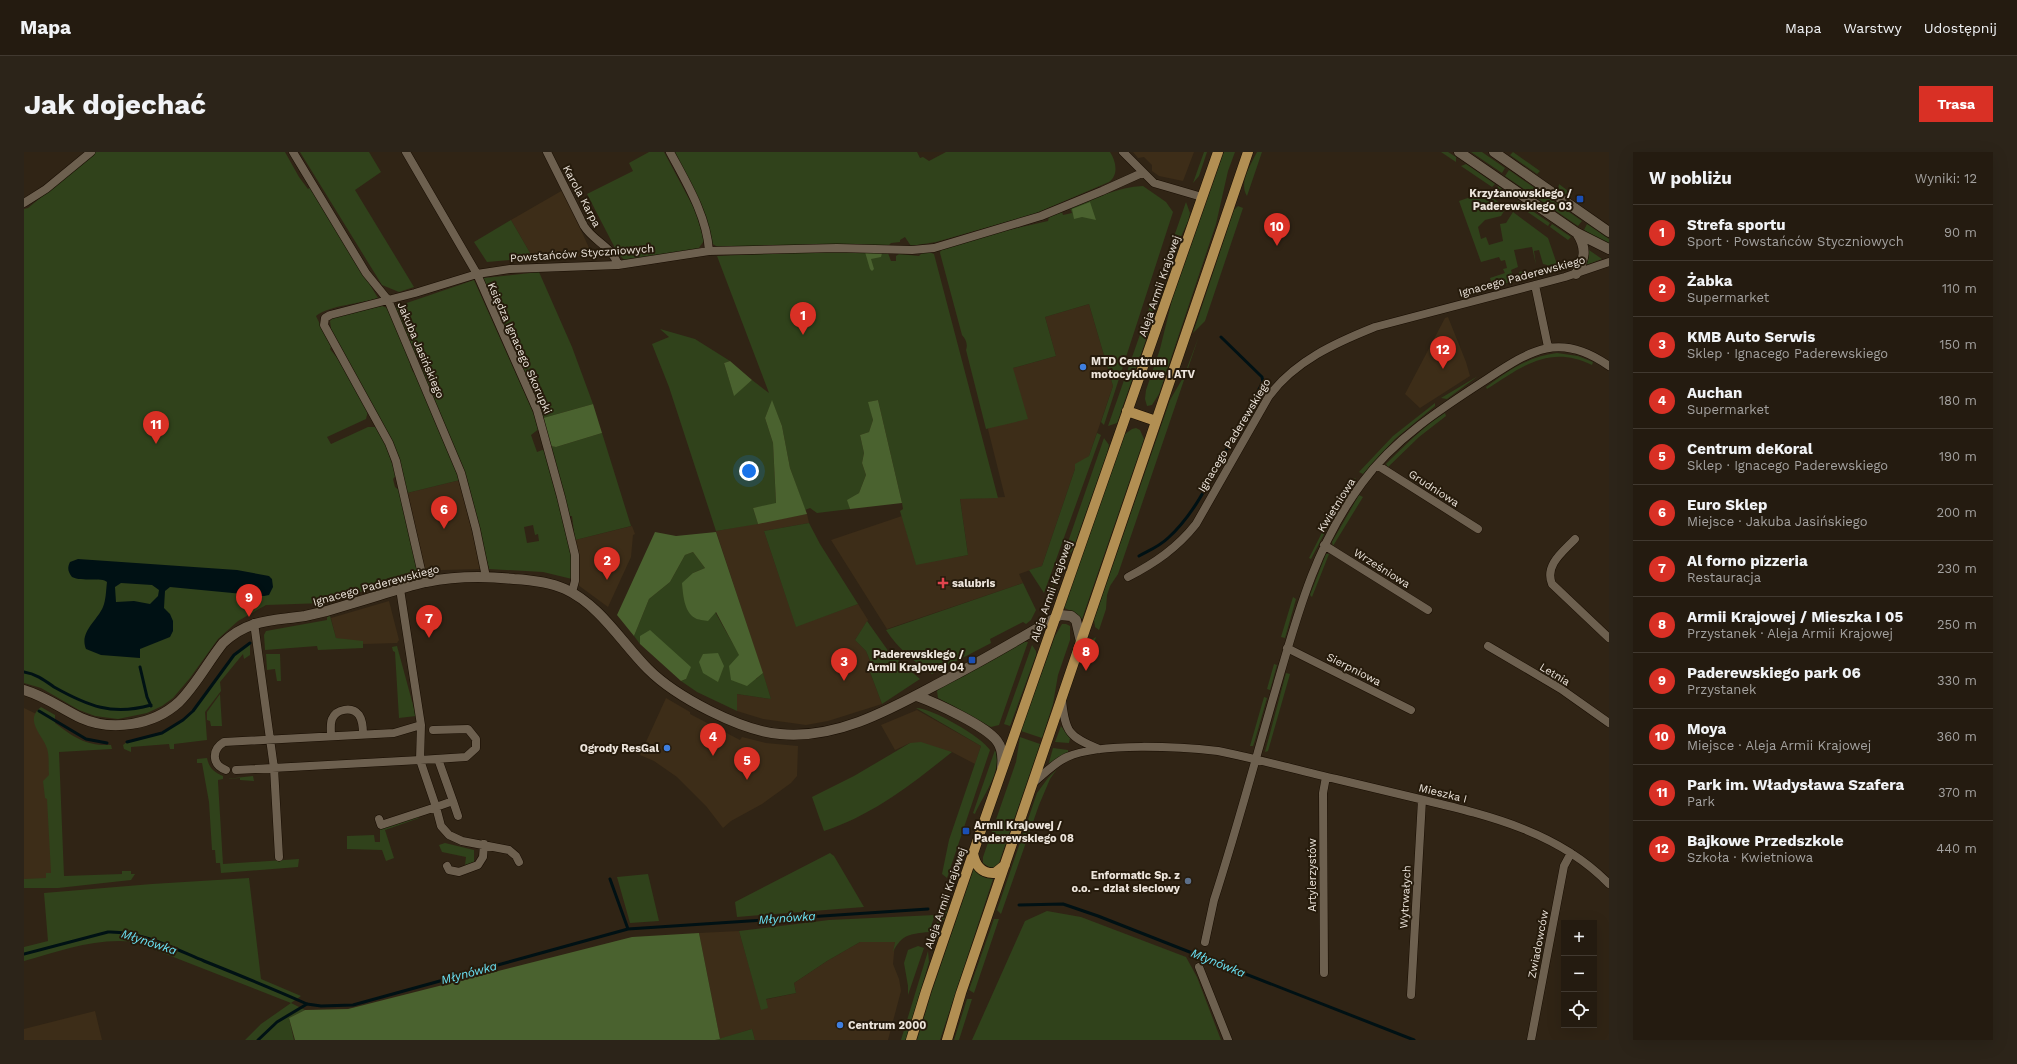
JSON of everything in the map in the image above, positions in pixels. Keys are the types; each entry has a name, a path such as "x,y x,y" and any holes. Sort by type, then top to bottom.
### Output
{"main road":[{"name":"Aleja Armii Krajowej","path":"911,1040 926,991 1002,769 1218,152"},
{"path":"947,1040 961,993 1248,152"},
{"path":"1127,411 1156,421"},
{"path":"973,853 979,868 985,872 994,873 1005,865"}],"street":[{"path":"24,203 46,189 91,152"},
{"name":"Jakuba Jasińskiego","path":"293,152 366,273 388,300 461,473 476,529 486,577"},
{"name":"Księdza Ignacego Skorupki","path":"406,152 477,274 492,312 535,406 544,430 575,555 575,581 572,592"},
{"name":"Karola Karpa","path":"547,152 589,234 615,255 618,264"},
{"path":"670,152 697,205 704,225 709,251"},
{"path":"1123,152 1142,173 1154,183 1202,197"},
{"path":"1459,152 1577,233 1609,249"},
{"path":"1494,152 1609,232"},
{"name":"Powstańców Styczniowych","path":"424,583 396,461 389,443 324,325 325,318 330,315 477,274 510,269 618,264 709,251 832,248 912,250 934,248 1041,216 1142,173"},
{"path":"1576,274 1582,262 1584,253 1582,240 1577,233"},
{"name":"Ignacego Paderewskiego","path":"1128,577 1156,562 1189,533 1196,524 1269,396 1280,381 1302,363 1348,338 1375,327 1576,274 1609,262"},
{"path":"1535,285 1548,347 1579,350 1597,357 1609,366"},
{"name":"Kwietniowa","path":"1256,759 1287,648 1304,595 1324,545 1362,483 1409,433 1446,406 1520,358 1548,347"},
{"name":"Grudniowa","path":"1377,466 1478,529"},
{"path":"1575,539 1552,565 1552,584 1609,638"},
{"name":"Wrześniowa","path":"1324,545 1428,610"},
{"name":"Ignacego Paderewskiego","path":"24,690 47,699 82,718 98,723 127,725 162,713 177,703 223,643 239,630 254,623 320,613 424,583 454,578 486,577 537,581 555,585 572,592 596,612 649,670 663,683 696,704 757,730 786,734 828,730 873,716 917,696 1055,619"},
{"path":"400,589 421,725 420,760 442,826 449,835 462,840 513,852 519,862"},
{"path":"1055,619 1065,615 1076,620 1081,642"},
{"path":"254,623 274,768 279,857"},
{"name":"Letnia","path":"1488,646 1561,689 1609,723"},
{"name":"Sierpniowa","path":"1287,648 1411,710"},
{"path":"917,696 948,709 990,734 997,740 1002,750 1002,769"},
{"name":"Mieszka I","path":"1062,698 1064,721 1069,732 1081,742 1100,749"},
{"path":"331,736 332,719 339,712 346,709 353,710 358,715 362,725 363,734"},
{"path":"226,770 218,766 215,759 215,751 220,745 229,741 394,733 421,725"},
{"path":"236,770 466,757 473,752 476,739 472,732 465,729 433,730"},
{"name":"Mieszka I","path":"1033,783 1068,757 1100,749 1190,748 1218,751 1481,814 1544,837 1571,853 1596,871 1609,884"},
{"path":"438,759 458,816"},
{"path":"1205,942 1212,908 1256,759"},
{"name":"Artylerzystów","path":"1324,973 1322,794 1326,777"},
{"name":"Wytrwałych","path":"1411,995 1422,800"},
{"path":"379,819 381,825 453,801"},
{"path":"447,866 449,870 455,872 478,865 483,857 484,844"},
{"name":"Zwiadowców","path":"1531,1040 1564,866 1571,853"},
{"path":"1199,967 1228,1040"}],"shaded area":[{"path":"1133,152 1194,152 1183,181 1159,176 1152,171 1152,165 1144,157 1138,158"},
{"path":"563,190 589,248 586,256 533,258 511,220"},
{"path":"1089,304 1113,386 1089,456 1075,469 1042,566 1019,574 1023,583 887,629 831,540 902,516 916,564 968,555 960,499 1005,497 988,429 1013,368 1056,356 1045,317"},
{"path":"1448,317 1470,376 1420,408 1405,394 1445,318"},
{"path":"460,480 481,569 442,570 425,573 407,493"},
{"path":"807,514 809,523 764,531 796,626 858,604 868,620 855,640 866,651 871,663 867,664 882,704 828,721 806,725 763,719 737,711 737,694 771,699 716,531"},
{"path":"632,526 635,534 633,535 631,557 608,607 578,585 579,565 575,540"},
{"path":"78,559 237,570 269,576 272,579 273,587 269,595 264,596 170,587 165,591 164,608 170,614 173,621 173,631 170,637 140,649 140,658 101,655 86,649 84,643 87,632 103,607 107,582 72,577 68,570 70,562","holes":["121,583 152,585 159,590 158,596 150,604 134,601 116,602 115,587"]},
{"path":"389,601 399,640 397,643 364,644 336,638 331,618"},
{"path":"666,698 690,712 690,714 740,740 742,737 766,743 798,746 797,776 791,783 762,804 731,821 723,828 706,806 677,777 654,761 640,755"},
{"path":"24,708 55,723 58,888 24,888"},
{"path":"917,710 981,746 975,764 952,752 910,743 895,750 881,725"},
{"path":"739,931 759,1001 796,993 794,983 827,961 860,942 895,942 893,964 899,979 901,991 888,1040 755,1040 752,1029 720,1039 699,933"},
{"path":"95,1011 102,1040 24,1040 24,1029"}],"green space":[{"path":"96,152 285,152 299,177 308,189 311,187 378,298 329,309 316,316 331,347 330,349 338,359 368,411 366,419 327,437 331,444 368,427 377,427 385,443 396,475 393,479 395,487 399,490 417,569 416,575 325,603 266,605 238,621 218,639 190,678 173,698 162,706 147,713 118,719 95,716 79,710 41,688 24,683 24,209 28,208"},
{"path":"300,152 369,152 381,172 355,190 414,287 399,292 382,285"},
{"path":"649,152 664,152 696,212 704,241 698,249 624,260 617,252 587,194 633,171 629,163"},
{"path":"673,152 917,152 920,158 923,157 929,161 946,152 1110,152 1116,168 1114,176 1109,182 1034,214 936,242 911,246 905,237 900,240 900,242 891,243 889,245 721,249 711,243"},
{"path":"1204,152 1207,152 1199,176 1193,183"},
{"path":"1224,152 1235,152 1228,171 1216,224 1159,394 1152,405 1147,406 1145,399 1146,390 1160,349 1172,300"},
{"path":"1257,152 1262,152 1247,196 1244,185 1245,179 1249,167"},
{"path":"1441,152 1448,152 1456,157 1456,162"},
{"path":"1471,152 1482,152 1505,168 1502,173"},
{"path":"1513,152 1540,171 1537,174 1510,155"},
{"path":"1466,164 1495,184 1492,187 1461,166"},
{"path":"1509,170 1582,221 1578,226 1505,176"},
{"path":"1559,184 1572,194 1571,198 1558,189"},
{"path":"1143,186 1166,202 1173,212 1104,425 1101,422 1113,386 1089,304 1045,317 1056,356 1013,368 1028,419 986,429 966,350 967,346 965,338 962,335 940,253 941,249 1000,232 1048,221 1049,217 1062,212 1063,215 1072,213 1070,208 1106,194"},
{"path":"1498,186 1511,196 1510,199 1496,190"},
{"path":"1485,192 1506,208 1501,216 1485,220 1478,227 1481,239 1486,237 1489,245 1503,241 1500,224 1506,223 1513,212 1548,238 1559,270 1549,272 1547,265 1543,264 1539,250 1534,251 1536,265 1532,247 1514,250 1518,267 1511,270 1514,281 1493,287 1490,278 1505,273 1503,269 1507,268 1505,260 1501,261 1499,257 1481,262 1459,201"},
{"path":"1518,201 1550,223 1548,226 1516,204"},
{"path":"1090,202 1096,220 1082,217 1074,219 1072,209"},
{"path":"1186,202 1190,213 1188,221 1164,275 1161,274"},
{"path":"1238,206 1243,208 1205,321 1193,333 1234,210"},
{"path":"511,220 533,258 487,262 474,242"},
{"path":"1552,224 1571,237 1568,240 1550,227"},
{"path":"1587,224 1609,239 1609,244 1584,230"},
{"path":"1589,250 1602,259 1586,265"},
{"path":"835,251 888,253 891,261 896,261 896,256 899,254 919,256 924,252 928,252 934,254 998,498 960,499 968,555 916,565 900,511 903,509 902,503 878,400 869,402 873,420 869,432 860,435 864,453 862,463 866,475 859,493 848,500 850,509 817,513 810,508 805,510 790,468 782,426 772,401 765,418 773,443 776,504 753,508 758,524 716,531 669,387 652,344 669,337 660,329 695,339 730,361 724,363 734,395 752,380 769,393 717,256"},
{"path":"865,252 882,253 881,257 871,259 874,269 872,271 870,269"},
{"path":"1538,270 1540,274 1521,279 1519,272 1525,271 1526,274 1537,272"},
{"path":"539,272 572,347 593,404 543,418 529,384 532,380 529,374 525,374 521,366 527,364 524,357 516,355 483,282 484,278"},
{"path":"474,280 540,428 531,435 537,452 545,449 571,551 572,579 543,572 489,569 467,479 421,370 424,368 419,357 416,357 395,307","holes":["533,525 535,535 538,534 539,541 527,543 524,527"]},
{"path":"1151,303 1154,304 1149,331 1117,423 1108,426"},
{"path":"382,306 390,309 412,361 410,365 413,372 416,373 443,435 460,480 407,493 391,439 331,329 330,321 334,317"},
{"path":"1199,336 1118,574 1110,586 1107,595 1106,609 1099,630 1095,627 1094,620 1170,400 1184,376"},
{"path":"1557,353 1578,356 1593,362 1592,365 1577,359 1562,357 1536,361 1524,366 1487,389 1486,387 1519,365 1537,357"},
{"path":"730,361 752,380 734,396 724,363"},
{"path":"1478,376 1447,399 1441,398"},
{"path":"772,400 782,426 790,468 807,514 758,524 753,508 776,503 773,443 765,418"},
{"path":"878,400 902,503 850,509 847,500 859,493 866,475 862,463 864,453 860,435 869,432 873,420 868,402"},
{"path":"1435,403 1435,406 1395,439 1363,474 1359,472 1393,436"},
{"path":"593,404 602,433 556,447 550,446 543,418"},
{"path":"1445,413 1446,416 1419,437 1388,467 1386,464 1407,444 1429,424"},
{"path":"1136,428 1140,430 1144,439 1082,619 1074,612 1064,608 1125,434"},
{"path":"602,433 631,526 575,540 572,516 569,516 550,446 556,447"},
{"path":"1097,433 1101,435 1044,593 1029,570 1042,566 1075,469 1075,464 1089,456"},
{"path":"1104,438 1109,445 1107,453 1073,549 1051,591"},
{"path":"1355,478 1357,481 1339,507 1337,506"},
{"path":"1359,495 1363,497 1333,546 1332,542"},
{"path":"1331,515 1333,517 1311,559 1309,558"},
{"path":"809,523 820,544 858,604 796,627 764,531"},
{"path":"655,532 676,536 716,532 763,673 747,686 731,680 729,666 739,655 716,612 708,621 699,620 688,612 682,583 693,573 705,568 693,552 685,555 670,582 649,599 634,636 617,615"},
{"path":"693,552 705,568 693,573 731,640 756,679 763,673 771,699 737,694 737,711 697,692 681,681 686,679 640,636 640,644 634,636 649,599 670,582 685,555"},
{"path":"1326,554 1329,554 1312,597 1310,595"},
{"path":"1023,583 1036,610 1031,620 1026,624 1023,622 990,639 991,643 932,674 901,649 886,630"},
{"path":"1293,597 1296,599 1285,638 1281,637"},
{"path":"330,616 336,638 363,641 363,648 318,650 317,646 265,650 264,635 266,631 327,620 327,617"},
{"path":"867,621 889,652 920,679 882,704 867,664 871,663 866,651 855,640"},
{"path":"1062,624 1070,626 1070,640 1058,675 1053,704 1042,738 1021,731 1055,636"},
{"path":"650,630 691,667 686,679 681,681 640,644 640,636"},
{"path":"1096,637 1092,650 1088,654 1090,641"},
{"path":"1023,642 1028,642 999,725 991,727 938,698 937,691 939,688"},
{"path":"250,643 250,655 244,659 243,654 220,682 221,691 205,712 207,740 174,744 174,749 170,749 169,744 131,747 131,752 124,749 123,745 127,742 162,733 183,720 193,711 234,655"},
{"path":"1032,645 1036,651 1036,655 1010,726 1004,724"},
{"path":"397,646 416,716 399,718 395,652 393,651 392,647"},
{"path":"718,653 724,666 718,682 703,673 699,662 703,654"},
{"path":"266,654 280,654 281,681 277,681 275,669 267,670"},
{"path":"1274,664 1277,665 1270,690 1267,689"},
{"path":"1286,673 1290,674 1268,751 1265,752"},
{"path":"220,694 222,726 211,726 210,721 207,720 207,712"},
{"path":"1264,697 1267,698 1255,740 1253,746 1250,746"},
{"path":"41,707 55,715 55,723 75,737 95,744 111,745 112,749 59,752 64,876 122,874 122,871 131,871 131,874 135,874 131,880 58,888 24,888 24,879 46,878 46,873 51,873 47,799 45,798 43,781 49,775 48,756 46,746 34,722 36,712"},
{"path":"916,708 933,713 956,724 985,744 990,750 947,878 942,874 949,840 981,746"},
{"path":"1061,726 1070,738 1069,743 1055,742"},
{"path":"1020,737 1040,744 999,863 996,867 990,868 983,863 983,857 1016,762"},
{"path":"921,742 952,752 891,798 859,816 824,831 812,797 854,776 910,743"},
{"path":"1053,748 1068,750 1068,754 1048,766"},
{"path":"995,750 997,758 994,774 975,814 973,813"},
{"path":"207,758 212,769 223,776 223,779 218,780 218,782 223,864 299,859 298,867 221,873 220,863 216,863 215,850 212,850 209,802 202,763 197,763 197,759"},
{"path":"1057,769 1050,779 1039,805 1001,914 997,910 1037,793"},
{"path":"253,776 254,781 240,780 240,778 226,779"},
{"path":"418,814 419,818 385,830 394,858 386,861 382,850 347,849 347,836 374,835 375,842 380,842 380,827"},
{"path":"445,843 474,850 474,862 465,865 466,857 442,852 439,845"},
{"path":"961,850 963,851 960,871 952,878"},
{"path":"830,853 834,856 864,907 737,917 735,902"},
{"path":"974,868 985,877 993,879 940,1040 917,1040 932,991"},
{"path":"648,874 659,921 630,923 617,877"},
{"path":"249,878 261,979 301,996 291,1003 135,942 107,941 93,943 65,949 24,961 24,947 48,941 44,893"},
{"path":"947,893 947,913 939,926 935,929"},
{"path":"1047,911 1081,917 1186,957 1197,977 1221,1040 972,1040 1025,921"},
{"path":"935,915 929,932 912,934 903,938 893,952 895,942 860,942 827,961 794,983 796,993 766,999 768,1008 761,1010 739,931 829,920"},
{"path":"994,919 999,919 974,993 969,990"},
{"path":"699,933 720,1039 295,1040 289,1018 305,1010 348,1009 632,937"},
{"path":"918,946 924,948 908,995 904,963 908,950"},
{"path":"928,951 929,962 906,1040 901,1040"},
{"path":"967,999 972,999 959,1040 954,1040"},
{"path":"291,1003 305,1010 289,1018 294,1040 245,1040 261,1024"},
{"path":"752,1029 755,1040 715,1040"}],"waterway":[{"path":"1221,337 1262,377 1263,382 1257,393"},
{"path":"1237,430 1248,411"},
{"path":"1139,556 1165,541 1187,518 1229,445"},
{"path":"127,742 162,733 183,720 193,711 234,655 250,643"},
{"path":"140,667 147,697 151,706"},
{"path":"24,672 36,676 54,687 89,704 124,710 151,705"},
{"path":"39,711 86,739 107,743"},
{"path":"610,879 628,929"},
{"name":"Młynówka","path":"1019,905 1063,904 1098,916 1414,1040"},
{"name":"Młynówka","path":"24,954 108,932 133,934 158,942 307,1004 321,1006 353,1005 628,929 928,909"},
{"path":"258,1040 277,1022 307,1004"}],"place":[{"name":"Krzyżanowskiego / Paderewskiego 03","path":"1580,199"},
{"name":"Moya","path":"1277,246"},
{"name":"Strefa sportu","path":"803,335"},
{"name":"MTD Centrum motocyklowe i ATV","path":"1083,367"},
{"name":"Bajkowe Przedszkole","path":"1443,369"},
{"name":"Park im. Władysława Szafera","path":"156,444"},
{"name":"Euro Sklep","path":"444,529"},
{"name":"Żabka","path":"607,580"},
{"name":"salubris","path":"943,583"},
{"name":"Paderewskiego park 06","path":"249,617"},
{"name":"Al forno pizzeria","path":"429,638"},
{"name":"Paderewskiego / Armii Krajowej 04","path":"972,660"},
{"name":"Armii Krajowej / Mieszka I 05","path":"1086,671"},
{"name":"KMB Auto Serwis","path":"844,681"},
{"name":"Ogrody ResGal","path":"667,748"},
{"name":"Auchan","path":"713,756"},
{"name":"Centrum deKoral","path":"747,780"},
{"name":"Armii Krajowej / Paderewskiego 08","path":"966,831"},
{"name":"Enformatic Sp. z o.o. - dział sieciowy","path":"1188,881"},
{"name":"Centrum 2000","path":"840,1025"}]}
